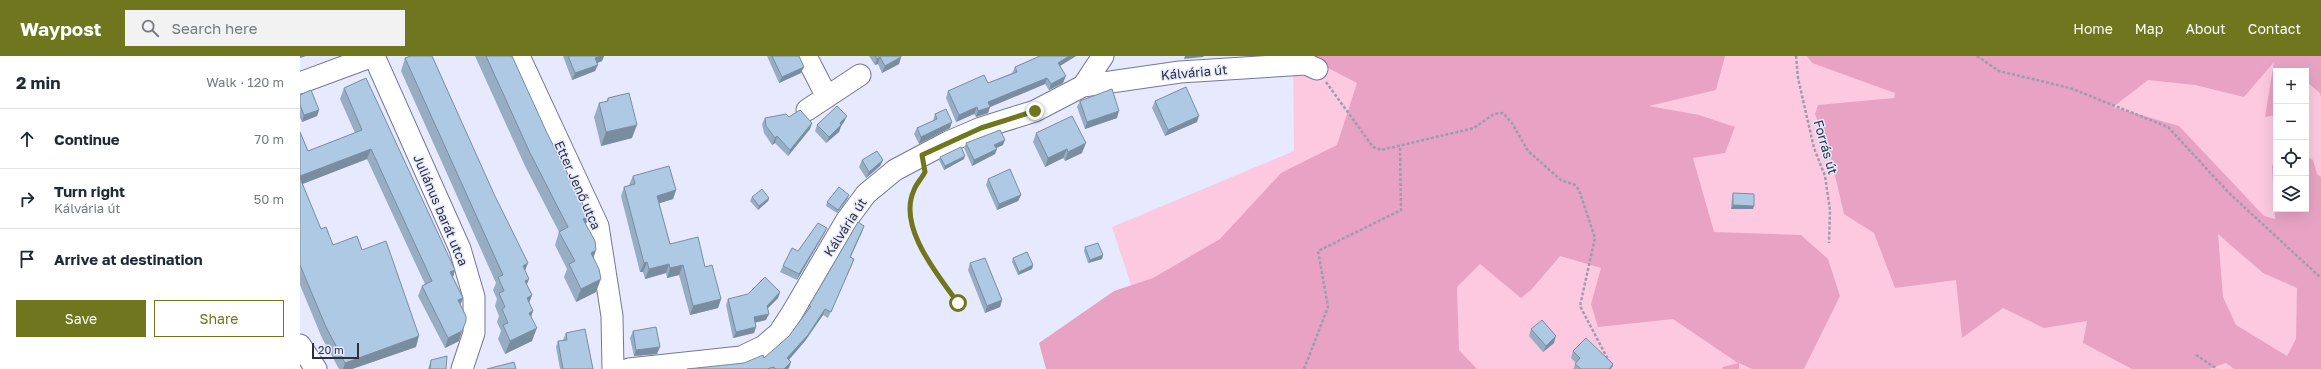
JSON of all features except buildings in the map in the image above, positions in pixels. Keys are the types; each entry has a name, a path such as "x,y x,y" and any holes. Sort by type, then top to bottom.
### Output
{"street":[{"path":"300,83 374,56"},
{"name":"Juliánus barát utca","path":"374,56 460,249 474,297 474,333 462,369"},
{"name":"Etter Jenő utca","path":"519,56 598,226 612,316 612,369"},
{"path":"806,56 827,97"},
{"name":"Kálvária út","path":"1083,86 1104,56"},
{"name":"Kálvária út","path":"629,369 741,357 764,346 779,333 846,221 866,194 895,170 922,155 981,128 1035,111 1083,86 1180,72 1311,66"},
{"path":"807,110 860,75"},
{"path":"300,345 306,369"},
{"path":"300,345 316,369"}],"path":[{"name":"Forrás út","path":"1796,56 1798,78 1814,148 1825,176 1830,210 1829,243"},
{"path":"1977,56 1999,71 2070,88 2168,127 2228,193 2321,278"},
{"path":"1311,66 1373,147 1381,150 1474,128 1494,114 1503,113 1512,123 1528,151 1561,180 1575,185 1579,190 1594,238 1580,306 1613,369"},
{"path":"1304,369 1328,307 1318,251 1401,210 1400,146"},
{"path":"922,155 925,172 914,190 911,201 913,227 932,266 958,303"},
{"path":"2196,354 2217,369"}],"shaded area":[{"path":"1293,56 2321,56 2321,369 1159,369 1112,227 1294,151"},
{"path":"1305,56 1725,56 1716,90 1649,106 1699,115 1735,127 1725,153 1693,158 1714,232 1801,235 1828,259 1840,296 1804,369 1752,369 1739,363 1739,369 1722,369 1723,367 1738,363 1673,319 1598,327 1591,304 1601,268 1560,256 1531,290 1521,298 1480,264 1457,287 1459,350 1477,369 1046,369 1039,343 1114,291 1153,278 1220,239 1281,173 1337,145 1357,83"},
{"path":"1807,56 2321,56 2321,98 2320,93 2309,84 2309,68 2273,68 2274,62 2244,97 2195,85 2148,80 2113,107 2179,126 2264,216 2275,219 2275,212 2309,212 2309,158 2313,160 2317,174 2321,177 2321,369 2234,369 2226,363 2209,369 2132,369 2083,343 2087,321 2044,328 2003,308 1962,338 1956,280 1895,288 1874,233 1844,214 1830,154 1815,114 1818,105 1894,98 1895,93 1812,63","holes":["2218,234 2263,273 2297,288 2296,339 2287,356 2236,325 2223,297"]},
{"path":"2273,68 2273,116 2265,117"}],"route":[{"path":"958,303 932,266 919,243 913,227 911,201 914,190 925,172 922,155 981,128 1035,111"}]}
